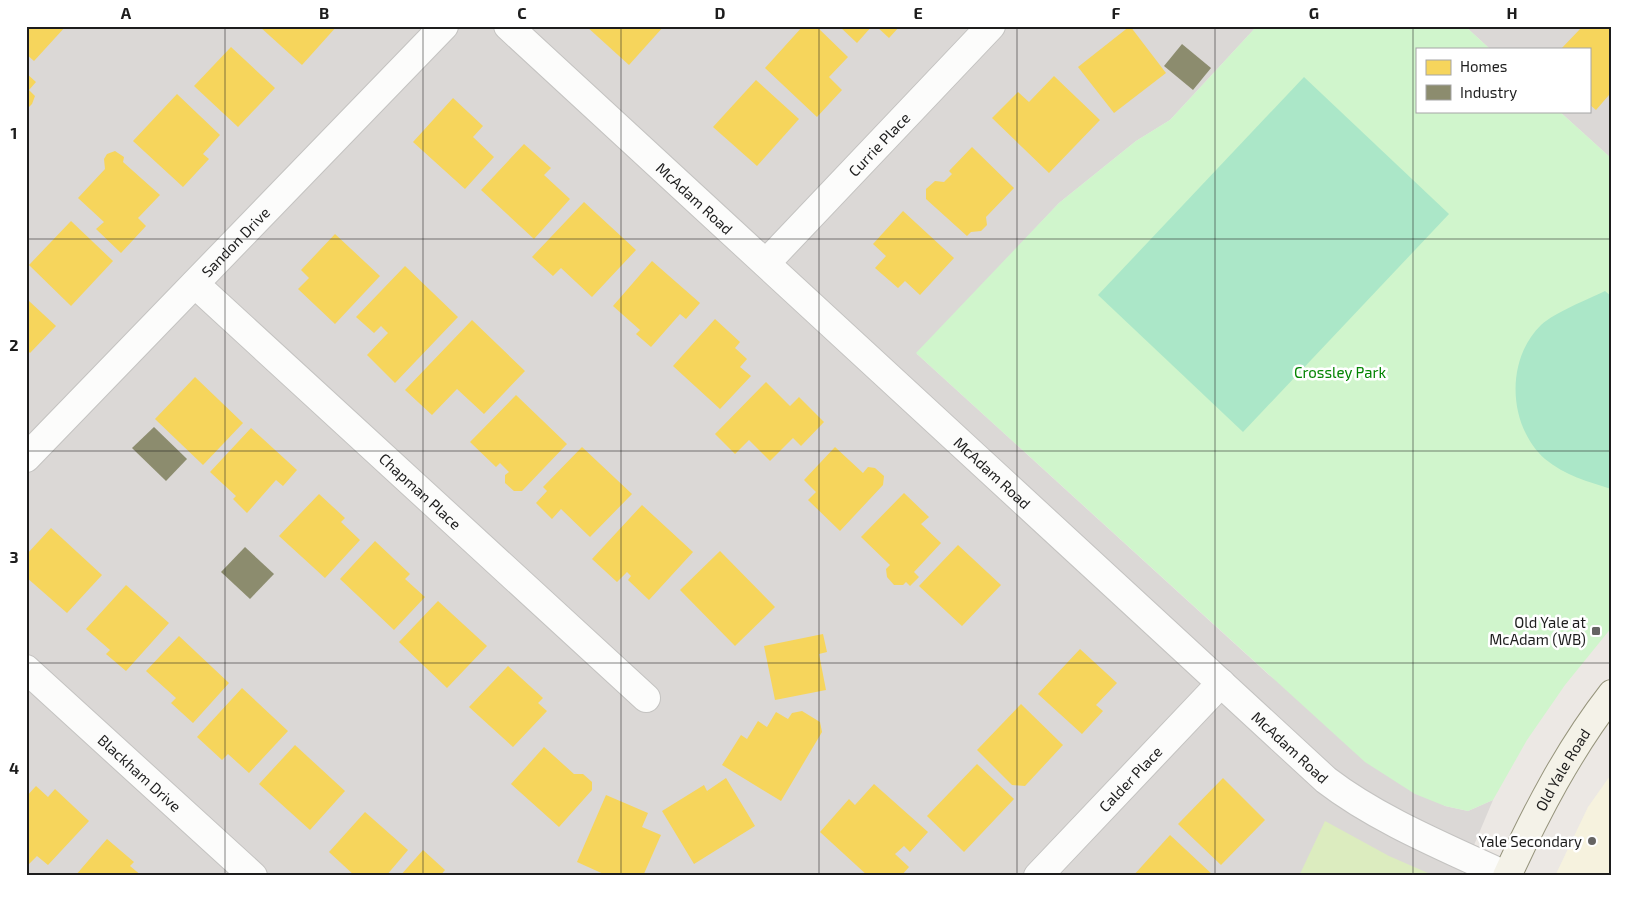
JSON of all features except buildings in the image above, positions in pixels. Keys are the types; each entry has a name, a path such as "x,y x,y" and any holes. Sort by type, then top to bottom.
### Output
{"main road":[{"name":"Old Yale Road","path":"1507,876 1524,838 1559,774 1581,736 1612,694"}],"street":[{"name":"Sandon Drive","path":"26,458 444,26"},
{"name":"McAdam Road","path":"508,26 1326,780 1345,794 1444,848 1507,876"},
{"name":"Currie Place","path":"766,264 991,26"},
{"name":"Chapman Place","path":"195,284 646,698"},
{"name":"Blackham Drive","path":"26,669 253,876"},
{"name":"Calder Place","path":"1038,876 1221,683"}],"shaded area":[{"path":"26,26 1257,26 1170,120 1136,141 1059,203 917,354 1269,675 1445,806 1468,811 1493,800 1461,876 26,876"},
{"path":"1465,26 1612,26 1612,159 1560,112 1590,112 1590,48 1489,48"},
{"name":"Yale Secondary","path":"1612,773 1612,876 1555,876 1588,807"}],"green space":[{"name":"Crossley Park","path":"1257,26 1465,26 1489,48 1416,48 1416,112 1560,112 1612,159 1612,627 1565,685 1527,740 1493,800 1468,811 1445,806 1415,794 1365,762 916,353 1059,203 1136,141 1170,120"},
{"path":"1304,77 1449,214 1243,432 1098,295"},
{"path":"1605,291 1612,297 1611,489 1568,474 1545,459 1533,445 1524,429 1518,411 1516,393 1517,374 1521,356 1529,339 1541,325 1563,311"},
{"path":"1325,821 1389,856 1431,876 1299,876"}],"place":[{"name":"Old Yale at McAdam (WB)","path":"1596,631"},
{"name":"Yale Secondary","path":"1592,841"}]}
